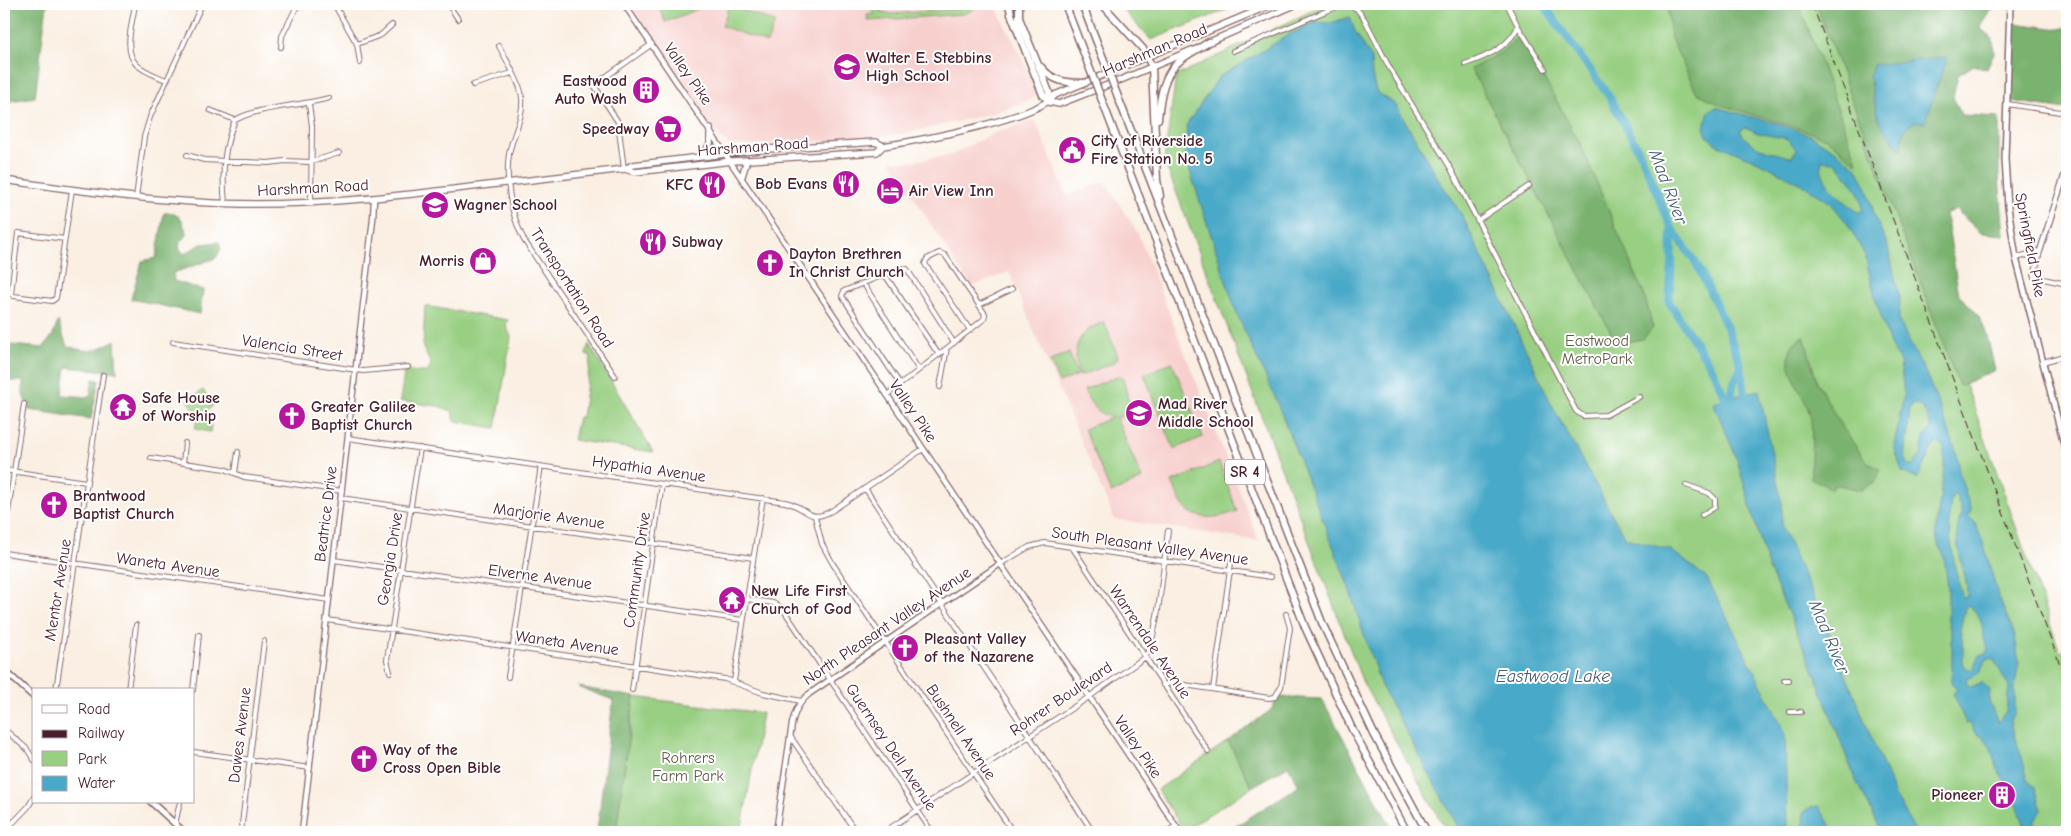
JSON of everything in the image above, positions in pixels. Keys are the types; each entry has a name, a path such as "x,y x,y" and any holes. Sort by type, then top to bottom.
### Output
{"highway":[{"path":"1009,4 1011,14 1043,95 1050,102"},
{"path":"1019,4 1019,18 1049,92 1050,102"},
{"path":"1060,4 1078,39"},
{"name":"SR 4","path":"1065,4 1305,627 1353,731 1407,832"},
{"name":"SR 4","path":"1082,4 1323,625 1374,734 1427,832"},
{"path":"1102,4 1148,56 1152,67 1157,180 1166,221"},
{"path":"1156,142 1160,100 1169,74 1182,58 1209,42"},
{"path":"1034,57 1043,70 1056,80 1066,83 1085,83"}],"main road":[{"name":"Harshman Road","path":"1050,102 1055,95 1274,4"},
{"name":"Harshman Road","path":"624,169 635,172 732,161 877,152 883,146 968,130 1050,102 1059,104 1152,67 1297,4"},
{"name":"Springfield Pike","path":"2010,4 2006,184 2010,227 2016,258 2067,456"},
{"path":"703,156 710,144 710,128"},
{"name":"Harshman Road","path":"4,180 136,198 225,204 311,203 374,199 509,183 624,169 703,156 876,142 883,146"},
{"path":"742,176 747,160"},
{"path":"4,670 32,695"},
{"path":"153,804 184,832"}],"street":[{"path":"135,4 129,44 132,58 142,68 166,80"},
{"path":"136,198 146,127 202,4"},
{"path":"281,47 282,36 298,4"},
{"path":"334,4 357,44 360,63"},
{"path":"448,4 458,19"},
{"name":"Valley Pike","path":"624,4 710,128 1180,832"},
{"path":"1507,4 1544,69"},
{"path":"1233,51 1337,7 1350,6 1357,9 1365,20 1389,68 1451,169 1578,413 1587,417 1606,415 1640,397"},
{"path":"357,44 381,35 392,25"},
{"path":"1465,64 1499,48 1509,39 1518,26"},
{"path":"624,169 618,122 594,85 652,44"},
{"name":"Transportation Road","path":"499,46 522,98 521,114 509,154 509,183 514,214 524,240 615,376"},
{"path":"473,85 512,73"},
{"path":"225,204 223,161 228,136 235,120 246,114 309,104 329,98"},
{"path":"309,104 312,126 311,203"},
{"path":"2007,104 2067,113"},
{"path":"210,110 235,120"},
{"path":"188,155 204,160 268,163 285,161 311,162 339,153"},
{"path":"2067,167 2040,251 2034,277 2067,284"},
{"path":"1478,220 1529,186"},
{"path":"65,239 18,232 11,292 14,296 52,301 56,298 65,239 72,190"},
{"name":"Beatrice Drive","path":"302,832 374,199"},
{"path":"2016,258 2040,251"},
{"path":"887,395 970,330 984,318 985,314 945,255 939,253 926,260 926,264 970,330"},
{"path":"900,384 842,296 844,291 904,268 908,271 954,342"},
{"path":"884,275 939,354"},
{"path":"863,283 919,370"},
{"path":"979,305 1012,289"},
{"name":"Valencia Street","path":"172,342 356,370 368,371 408,367"},
{"path":"940,387 947,348"},
{"path":"2043,362 2067,355"},
{"name":"Mentor Avenue","path":"56,688 103,375"},
{"path":"4,539 24,404"},
{"path":"2060,426 2067,424"},
{"name":"Hypathia Avenue","path":"348,438 763,498 796,505 815,517"},
{"path":"183,463 185,443"},
{"name":"Georgia Drive","path":"390,672 387,660 420,448"},
{"path":"815,517 823,516 923,448"},
{"path":"235,473 238,452"},
{"path":"151,458 225,469 244,477 342,491"},
{"path":"508,677 541,466"},
{"path":"4,470 86,482"},
{"name":"Community Drive","path":"632,690 662,484"},
{"path":"1686,485 1709,493 1715,499 1715,507 1702,515"},
{"path":"865,488 1093,832"},
{"name":"Marjorie Avenue","path":"341,498 753,558"},
{"path":"734,680 763,498"},
{"name":"Bushnell Avenue","path":"815,517 818,534 827,554 1013,832"},
{"path":"1145,658 1150,649 1154,628 1168,531"},
{"name":"South Pleasant Valley Avenue","path":"1000,564 1029,547 1038,544 1071,547 1271,576"},
{"name":"Warrendale Avenue","path":"1071,547 1208,752"},
{"name":"Waneta Avenue","path":"4,554 329,600"},
{"path":"1214,689 1232,556"},
{"name":"Elverne Avenue","path":"334,560 743,620"},
{"name":"North Pleasant Valley Avenue","path":"776,832 794,714 801,702 830,679 1000,564"},
{"name":"Guernsey Dell Avenue","path":"747,599 780,606 932,832"},
{"path":"1163,685 1172,683 1269,698 1277,694 1281,687 1290,628 1286,614"},
{"name":"Waneta Avenue","path":"327,620 734,680 762,693 801,702"},
{"path":"128,688 136,625"},
{"path":"193,688 199,635"},
{"name":"Dawes Avenue","path":"241,832 264,641"},
{"name":"Rohrer Boulevard","path":"884,832 1145,658"},
{"path":"1784,680 1789,680"},
{"path":"1790,712 1801,712"},
{"path":"4,729 27,749 32,757"},
{"path":"790,736 856,832"},
{"path":"195,752 310,768"},
{"path":"4,832 32,800"},
{"path":"175,824 180,804"},
{"path":"4,818 10,824"},
{"path":"1166,832 1176,826"}],"shaded area":[{"name":"Walter E. Stebbins High School","path":"624,4 994,4 1038,89 1037,95 1030,100 990,114 903,134 832,141 730,146 710,128"},
{"name":"Mad River Middle School","path":"1035,120 1067,196 1105,181 1138,234 1259,541 1114,519 1009,272 971,287 890,160 907,162 952,155 993,133"}],"green space":[{"path":"4,4 47,4 35,97 4,102"},
{"path":"658,4 710,4 665,22"},
{"path":"779,4 849,4 782,14"},
{"path":"866,4 873,4 882,12 892,14 959,9 971,4 979,4 971,11 963,14 868,21 867,15 875,14"},
{"path":"1118,4 1241,4 1151,40"},
{"name":"Eastwood MetroPark","path":"1326,4 1832,4 2060,652 2067,650 2067,832 1447,832 1363,683 1164,160 1176,76"},
{"path":"1667,4 1716,4 1729,10 1756,4 1799,4 1858,164 1826,138 1721,105 1697,93 1671,39"},
{"path":"1816,4 1994,4 1980,28 1993,39 1994,54 1986,69 1974,65 1958,75 1953,97 1961,115 1999,117 1999,176 2004,235 1981,233 1956,210 1946,213 1959,296 1981,320 1995,370 1959,386"},
{"path":"729,5 775,22 767,43 722,26"},
{"path":"2014,23 2059,29 2067,27 2067,109 2010,101"},
{"path":"1520,35 1580,143 1644,294 1653,328 1643,339 1626,342 1615,340 1471,69 1500,53"},
{"path":"164,213 172,213 181,218 187,234 180,242 179,248 184,254 201,244 219,242 221,249 216,258 173,273 174,281 203,290 200,314 131,299 142,261 156,258"},
{"path":"425,306 508,320 506,325 511,337 496,428 455,421 452,411 438,406 400,401 405,368 414,372 428,372 431,364 423,348"},
{"path":"58,321 67,346 81,350 92,350 115,340 117,372 66,367 62,395 90,397 93,379 99,380 91,419 29,410 23,395 23,381 4,381 4,352 12,345 43,348 53,335"},
{"path":"1104,322 1118,356 1115,362 1080,376 1076,358 1078,343 1087,331"},
{"path":"1804,336 1817,382 1840,424 1866,461 1880,469 1877,480 1861,490 1834,484 1832,489 1811,478 1811,420 1793,375 1789,353 1794,344"},
{"path":"589,344 653,452 573,440 578,417 582,417 591,356 586,355"},
{"path":"1069,353 1078,375 1059,383 1050,361"},
{"path":"1172,362 1203,437 1174,449 1144,374"},
{"path":"1118,376 1123,378 1132,416 1116,417 1142,479 1111,493 1084,429 1113,417 1103,414 1091,404 1084,390"},
{"path":"203,390 212,407 199,415 212,417 210,432 195,429 198,415 188,400"},
{"path":"1219,462 1237,511 1216,517 1194,514 1182,504 1172,482"},
{"path":"578,687 634,697 616,832 597,832 613,700"},
{"name":"Rohrers Farm Park","path":"634,697 762,713 741,832 616,832"},
{"path":"1278,697 1322,699 1394,832 1242,832 1236,826 1299,786 1288,766 1252,787 1228,741 1271,710"},
{"path":"1228,741 1252,787 1184,830 1157,790"}],"water":[{"name":"Eastwood Lake","path":"1350,17 1355,32 1371,57 1372,75 1376,91 1396,105 1439,180 1462,215 1554,409 1625,538 1671,550 1707,578 1785,732 1787,832 1461,832 1381,686 1346,580 1275,397 1236,312 1185,156 1187,124 1219,77 1290,34 1316,22 1330,23"},
{"path":"1948,57 1925,123 1915,121 1904,130 1901,150 1879,122 1869,77 1873,65"},
{"path":"1716,107 1782,125 1812,136 1839,153 1856,167 1867,188 1875,217 1887,243 1900,299 1899,321 1927,376 1944,418 1957,454 1959,472 1971,511 1967,516 1974,521 1983,542 1998,595 2015,636 2019,662 2015,685 2015,712 2010,720 2028,780 2035,787 2042,811 2035,821 2037,832 2027,832 2011,790 1997,769 1990,746 1985,739 1975,732 1970,723 1966,724 1953,693 1957,691 1952,683 1952,636 1948,622 1948,588 1944,556 1935,535 1944,468 1944,448 1938,442 1933,446 1917,479 1902,472 1894,446 1904,394 1900,362 1890,345 1875,298 1865,255 1847,223 1831,203 1800,183 1763,164 1716,144 1707,136 1704,127 1709,111","holes":["1745,127 1758,133 1788,139 1796,149 1793,156 1788,157 1767,151 1748,141 1740,130","1822,161 1835,162 1858,192 1862,212 1858,212 1839,196 1823,175","1914,404 1926,414 1930,429 1924,437 1921,455 1913,465 1908,465 1905,461 1910,407","1954,493 1962,514 1957,534 1966,586 1967,597 1963,598 1951,545 1949,515","1968,605 1979,616 1988,649 1986,653 1978,656 1973,669 1967,669 1963,663 1963,644 1960,630 1965,608","1993,658 2009,687 2006,711 1998,722 1989,701 1990,690 1982,682 1971,687 1967,684 1966,680 1979,673 1986,660"]},
{"path":"1759,390 1782,504 1782,527 1819,609 1895,795 1916,832 1882,832 1855,779 1811,664 1768,567 1736,457 1713,402"},
{"path":"1819,806 1834,832 1804,832 1803,813 1811,807"}],"waterway":[{"name":"Mad River","path":"1543,4 1609,96 1641,155 1671,227 1672,263 1669,302 1713,370 1729,407"},
{"path":"1671,227 1697,265 1725,323 1741,366 1734,382 1729,406"},
{"name":"Mad River","path":"1741,366 1746,403"}],"railway":[{"path":"1812,4 2067,683"}],"place":[{"name":"Walter E. Stebbins High School","path":"847,67"},
{"name":"Eastwood Auto Wash","path":"646,90"},
{"name":"Speedway","path":"668,129"},
{"name":"City of Riverside Fire Station No. 5","path":"1072,150"},
{"name":"Bob Evans","path":"846,184"},
{"name":"KFC","path":"712,185"},
{"name":"Air View Inn","path":"890,191"},
{"name":"Wagner School","path":"435,205"},
{"name":"Subway","path":"653,242"},
{"name":"Morris","path":"483,261"},
{"name":"Dayton Brethren In Christ Church","path":"770,263"},
{"name":"Safe House of Worship","path":"123,407"},
{"name":"Mad River Middle School","path":"1139,413"},
{"name":"Greater Galilee Baptist Church","path":"292,416"},
{"name":"Brantwood Baptist Church","path":"54,505"},
{"name":"New Life First Church of God","path":"732,600"},
{"name":"Pleasant Valley of the Nazarene","path":"905,648"},
{"name":"Way of the Cross Open Bible","path":"364,759"},
{"name":"Pioneer","path":"2002,795"}]}
